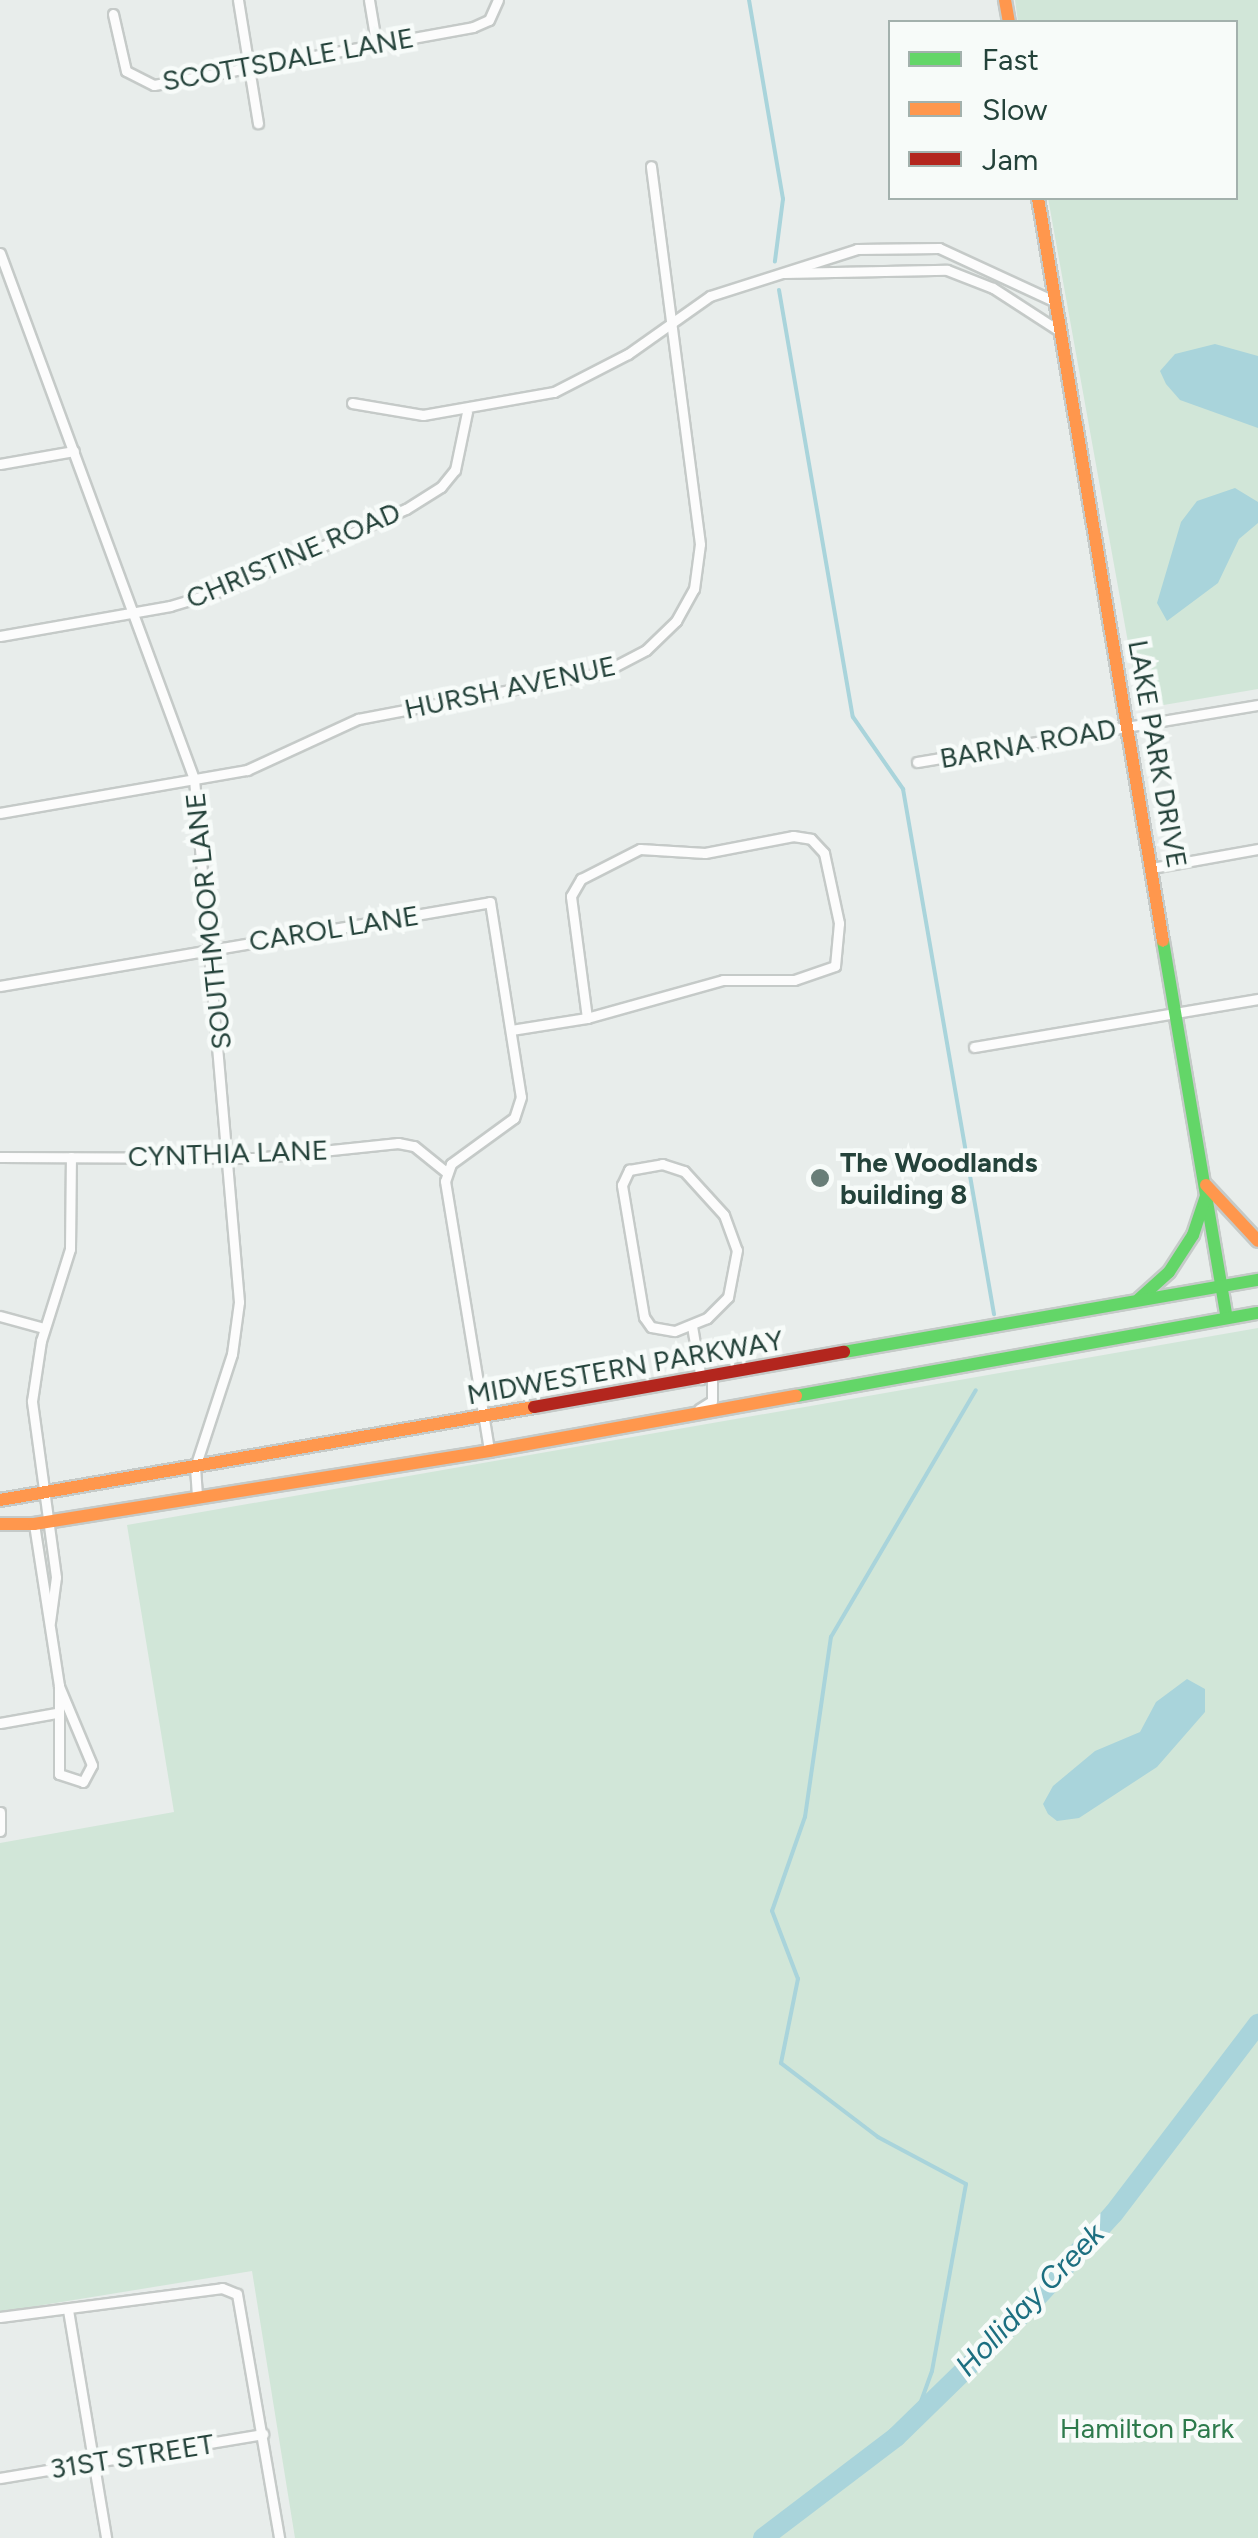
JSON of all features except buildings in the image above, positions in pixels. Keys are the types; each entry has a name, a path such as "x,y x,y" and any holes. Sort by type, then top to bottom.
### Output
{"main road":[{"name":"LAKE PARK DRIVE","path":"1038,200 1228,1318"},
{"path":"1206,1189 1234,1222 1258,1241"},
{"path":"1137,1301 1169,1272 1193,1235 1206,1189"},
{"name":"MIDWESTERN PARKWAY","path":"0,1500 1258,1280"},
{"name":"MIDWESTERN PARKWAY","path":"0,1524 50,1522 489,1451 1258,1314"}],"street":[{"path":"238,0 258,123"},
{"path":"369,0 376,42"},
{"name":"SCOTTSDALE LANE","path":"113,14 126,71 144,83 473,28 490,20 498,0"},
{"name":"HURSH AVENUE","path":"0,813 247,770 358,719 604,672 646,650 676,621 699,570 651,166"},
{"path":"352,404 413,414 467,412 578,382 731,287 784,273 825,254 912,244 967,257 1056,303"},
{"name":"SOUTHMOOR LANE","path":"0,253 4,278 74,451 194,780 231,1158 238,1312 232,1354 195,1468 198,1496"},
{"path":"784,273 946,270 993,288 1061,332"},
{"name":"CHRISTINE ROAD","path":"0,636 133,613 227,588 428,497 455,470 467,412"},
{"path":"0,464 74,451"},
{"name":"BARNA ROAD","path":"917,762 1258,705"},
{"path":"489,1451 446,1172 520,1107 511,1030 587,1018 723,980 794,980 829,970 840,940 819,846 793,836 705,852 640,849 581,879 571,896 587,1018"},
{"path":"1152,868 1258,849"},
{"name":"CAROL LANE","path":"0,986 490,902 511,1030"},
{"path":"974,1047 1258,998"},
{"name":"CYNTHIA LANE","path":"0,1157 231,1158 398,1144 414,1146 446,1172"},
{"path":"50,1622 56,1577 32,1402 44,1328 70,1249 71,1157"},
{"path":"637,1166 684,1170 733,1233 733,1286 717,1310 692,1326 659,1331 644,1317 622,1185 637,1166"},
{"path":"0,1316 44,1328"},
{"path":"643,1423 712,1402 692,1326"},
{"path":"34,1524 59,1686 56,1713 60,1774 84,1782 92,1765 59,1686"},
{"path":"0,1723 56,1713"},
{"path":"0,1812 2,1831"},
{"path":"0,2317 222,2288 234,2292 242,2302 279,2538"},
{"path":"68,2310 106,2538"},
{"name":"31ST STREET","path":"0,2478 263,2434"}],"green space":[{"path":"1015,0 1258,0 1258,689 1140,709 1048,200 1238,200 1238,20 1018,20"},
{"name":"Hamilton Park","path":"1258,1328 1258,2538 295,2538 252,2271 0,2312 0,1843 174,1812 127,1525"}],"water":[{"path":"1215,344 1258,356 1258,428 1180,400 1166,384 1160,371 1175,354"},
{"path":"1235,488 1258,502 1258,523 1239,539 1218,583 1167,621 1157,603 1181,522 1197,501"},
{"path":"1187,1679 1205,1689 1205,1712 1157,1767 1079,1818 1057,1821 1048,1814 1043,1804 1053,1786 1095,1751 1140,1732 1156,1702"}],"waterway":[{"path":"749,0 783,199 775,261"},
{"path":"779,290 853,717 903,789 994,1314"},
{"path":"915,2418 932,2371 966,2184 878,2137 781,2063 798,1979 772,1911 805,1817 831,1637 976,1390"},
{"name":"Holliday Creek","path":"763,2538 896,2437 1020,2316 1114,2213 1258,2024"}],"traffic: fast":[{"path":"1163,941 1227,1318"},
{"path":"1139,1299 1169,1272 1193,1235 1206,1196"},
{"path":"844,1352 1258,1280"},
{"path":"796,1396 1258,1313"}],"traffic: slow":[{"path":"1005,0 1009,20"},
{"path":"1038,200 1163,941"},
{"path":"1206,1185 1258,1241"},
{"path":"0,1524 34,1524 489,1451 796,1396"},
{"path":"0,1500 534,1407"}],"traffic: jam":[{"path":"534,1407 844,1352"}],"place":[{"name":"The Woodlands building 8","path":"820,1178"}]}
